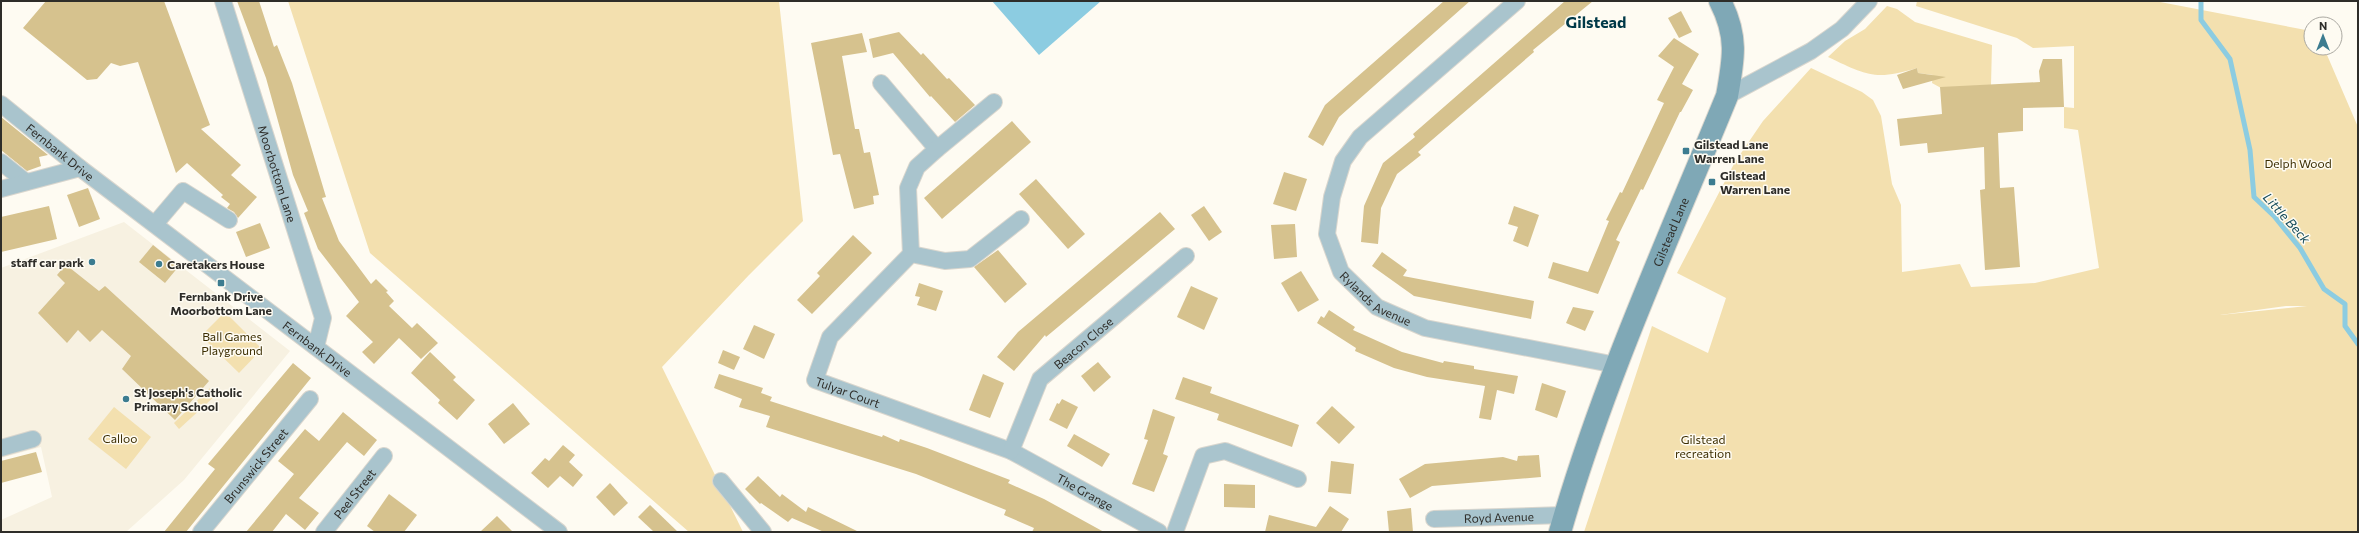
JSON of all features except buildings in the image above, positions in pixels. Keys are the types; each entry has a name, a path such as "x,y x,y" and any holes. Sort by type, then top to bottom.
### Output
{"street":[{"name":"Moorbottom Lane","path":"223,1 323,318 316,347"},
{"name":"Rylands Avenue","path":"1517,1 1360,137 1343,161 1332,197 1327,234 1341,272 1377,307 1425,328 1616,364"},
{"name":"Gilstead Lane","path":"1563,524 1616,364 1727,96 1734,58 1729,20 1720,1"},
{"path":"1727,96 1811,51 1842,29 1869,1"},
{"path":"880,83 937,149"},
{"path":"994,102 917,167 908,188 911,254 945,261 970,259 1021,219"},
{"name":"Fernbank Drive","path":"1,104 80,168 559,532"},
{"path":"1,162 26,182"},
{"path":"1,189 80,168"},
{"path":"155,224 182,191 229,220"},
{"name":"Tulyar Court","path":"911,254 830,338 815,380 1011,451"},
{"name":"Beacon Close","path":"1011,451 1040,379 1186,256"},
{"name":"Brunswick Street","path":"201,532 310,399"},
{"path":"1,448 33,439"},
{"name":"The Grange","path":"1011,451 1159,532"},
{"path":"1175,532 1203,456 1225,451 1298,479"},
{"name":"Peel Street","path":"324,532 384,456"},
{"path":"721,481 763,532"},
{"name":"Royd Avenue","path":"1434,519 1563,524"}],"shaded area":[{"name":"St Joseph's Catholic Primary School","path":"124,222 290,351 184,480 126,532 1,532 1,520 52,497 41,447 1,458 1,268"}],"green space":[{"path":"288,1 779,1 803,221 749,275 662,367 743,532 689,532 370,253"},
{"path":"1917,1 2155,1 2303,29 2303,56 2327,56 2358,127 2358,532 1584,532 1652,326 1708,353 1726,298 1677,273 1735,162 1763,121 1811,68 1862,92 1873,100 1881,116 1892,184 1901,205 1902,272 1960,264 1971,287 2035,283 2099,268 2078,130 2064,128 2064,107 2074,108 2074,46 2033,48 2017,38 1916,6","holes":["2286,306 2307,306 2220,315"]},
{"path":"1887,6 1897,9 1915,22 1992,45 1991,85 1941,88 1932,83 1933,75 1918,73 1917,68 1891,74 1871,74 1862,72 1828,57 1845,41 1865,29"},
{"name":"Ball Games Playground","path":"225,312 262,349 239,373 201,336"},
{"path":"210,388 216,395 179,429 174,423"},
{"name":"Calloo","path":"114,407 151,437 126,469 88,439"}],"water":[{"path":"992,1 1101,1 1039,55"}],"waterway":[{"name":"Little Beck","path":"2201,2 2201,20 2230,59 2250,150 2254,197 2274,216 2300,248 2324,289 2345,304 2345,326 2358,344"}],"place":[{"name":"Gilstead Lane Warren Lane","path":"1686,151"},
{"name":"Gilstead Warren Lane","path":"1712,182"},
{"name":"staff car park","path":"92,262"},
{"name":"Caretakers House","path":"159,264"},
{"name":"Fernbank Drive Moorbottom Lane","path":"221,283"},
{"name":"St Joseph's Catholic Primary School","path":"126,399"}],"district":[{"name":"Gilstead","path":"1596,21"}],"park label":[{"name":"Delph Wood","path":"2298,163"},
{"name":"Gilstead recreation","path":"1703,446"}]}
